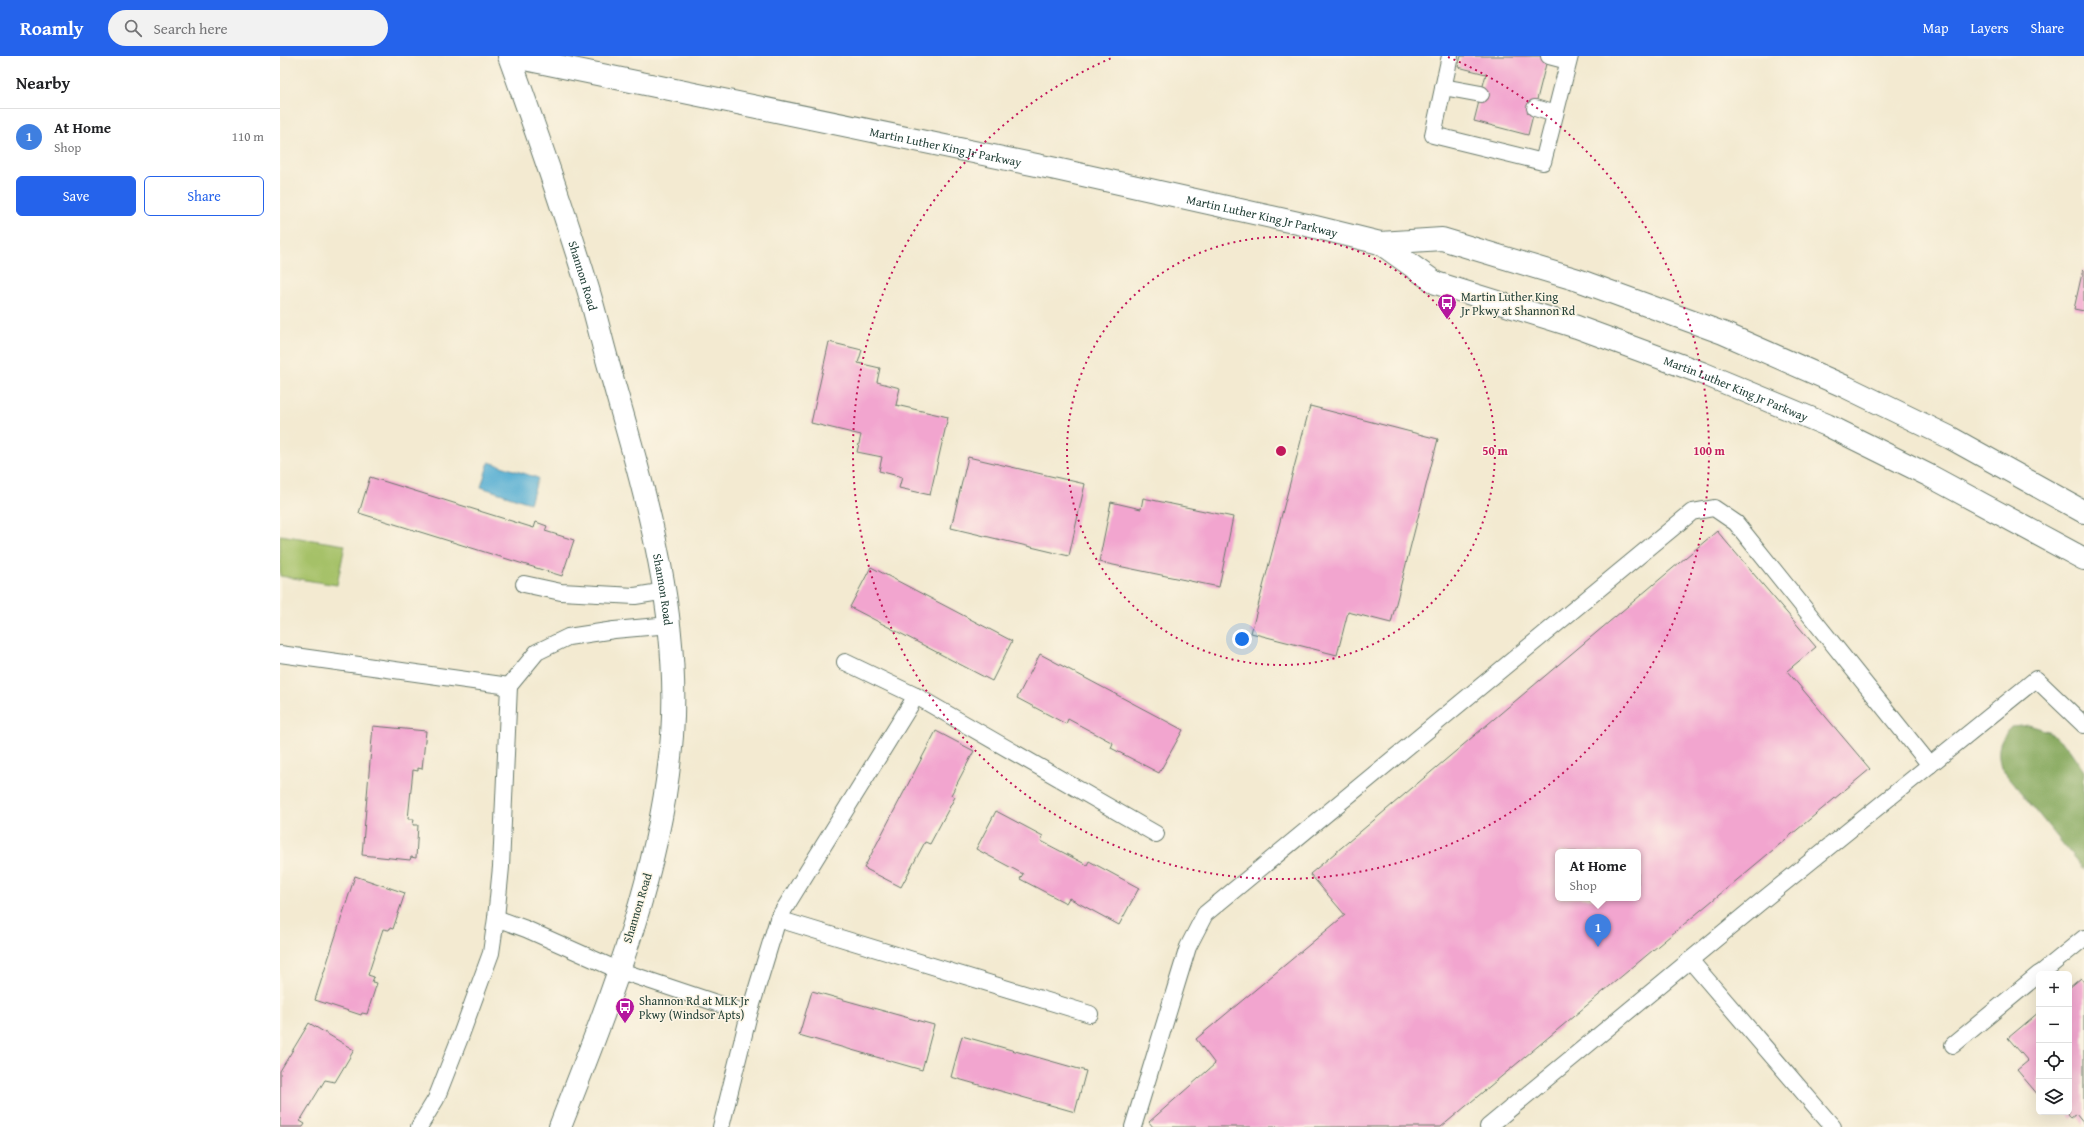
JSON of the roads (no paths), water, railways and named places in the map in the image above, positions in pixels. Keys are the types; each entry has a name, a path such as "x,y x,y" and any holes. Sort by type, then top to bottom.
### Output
{"main road":[{"name":"Martin Luther King Jr Parkway","path":"510,56 1056,169 1308,224 1380,243 1442,239 1578,280 1723,333 1846,387 1949,437 2084,512"},
{"name":"Shannon Road","path":"510,56 588,290 645,495 666,591 673,672 672,736 656,844 637,912 618,970 560,1127"},
{"name":"Martin Luther King Jr Parkway","path":"1380,243 1436,283 1578,327 1702,373 1827,425 1937,480 2084,559"}],"lane":[{"path":"1450,56 1433,135 1543,162 1569,58 1549,56"},
{"path":"1443,87 1481,94"},
{"path":"1535,108 1556,114"},
{"path":"1133,1127 1188,947 1205,914 1692,512 1714,508 1736,523 1930,765"},
{"path":"524,584 561,592 635,596 666,591"},
{"path":"419,1127 436,1099 490,952 496,918 501,867 509,686 537,652 568,637 614,630 670,625"},
{"path":"280,654 509,686"},
{"path":"845,662 916,696 1156,834"},
{"path":"1488,1127 1690,960 2036,679 2084,725"},
{"path":"721,1127 749,1014 778,919 916,696"},
{"path":"496,918 526,929 618,970 749,1014"},
{"path":"778,919 1090,1014"},
{"path":"2043,971 2084,938"},
{"path":"1690,960 1833,1127"},
{"path":"1952,1045 2036,976"}],"water":[{"path":"489,462 538,478 530,503 481,487"}],"place":[{"name":"Martin Luther King Jr Pkwy at Shannon Rd","path":"1447,320"},
{"name":"At Home","path":"1598,947"},
{"name":"Shannon Rd at MLK Jr Pkwy (Windsor Apts)","path":"625,1024"}]}
